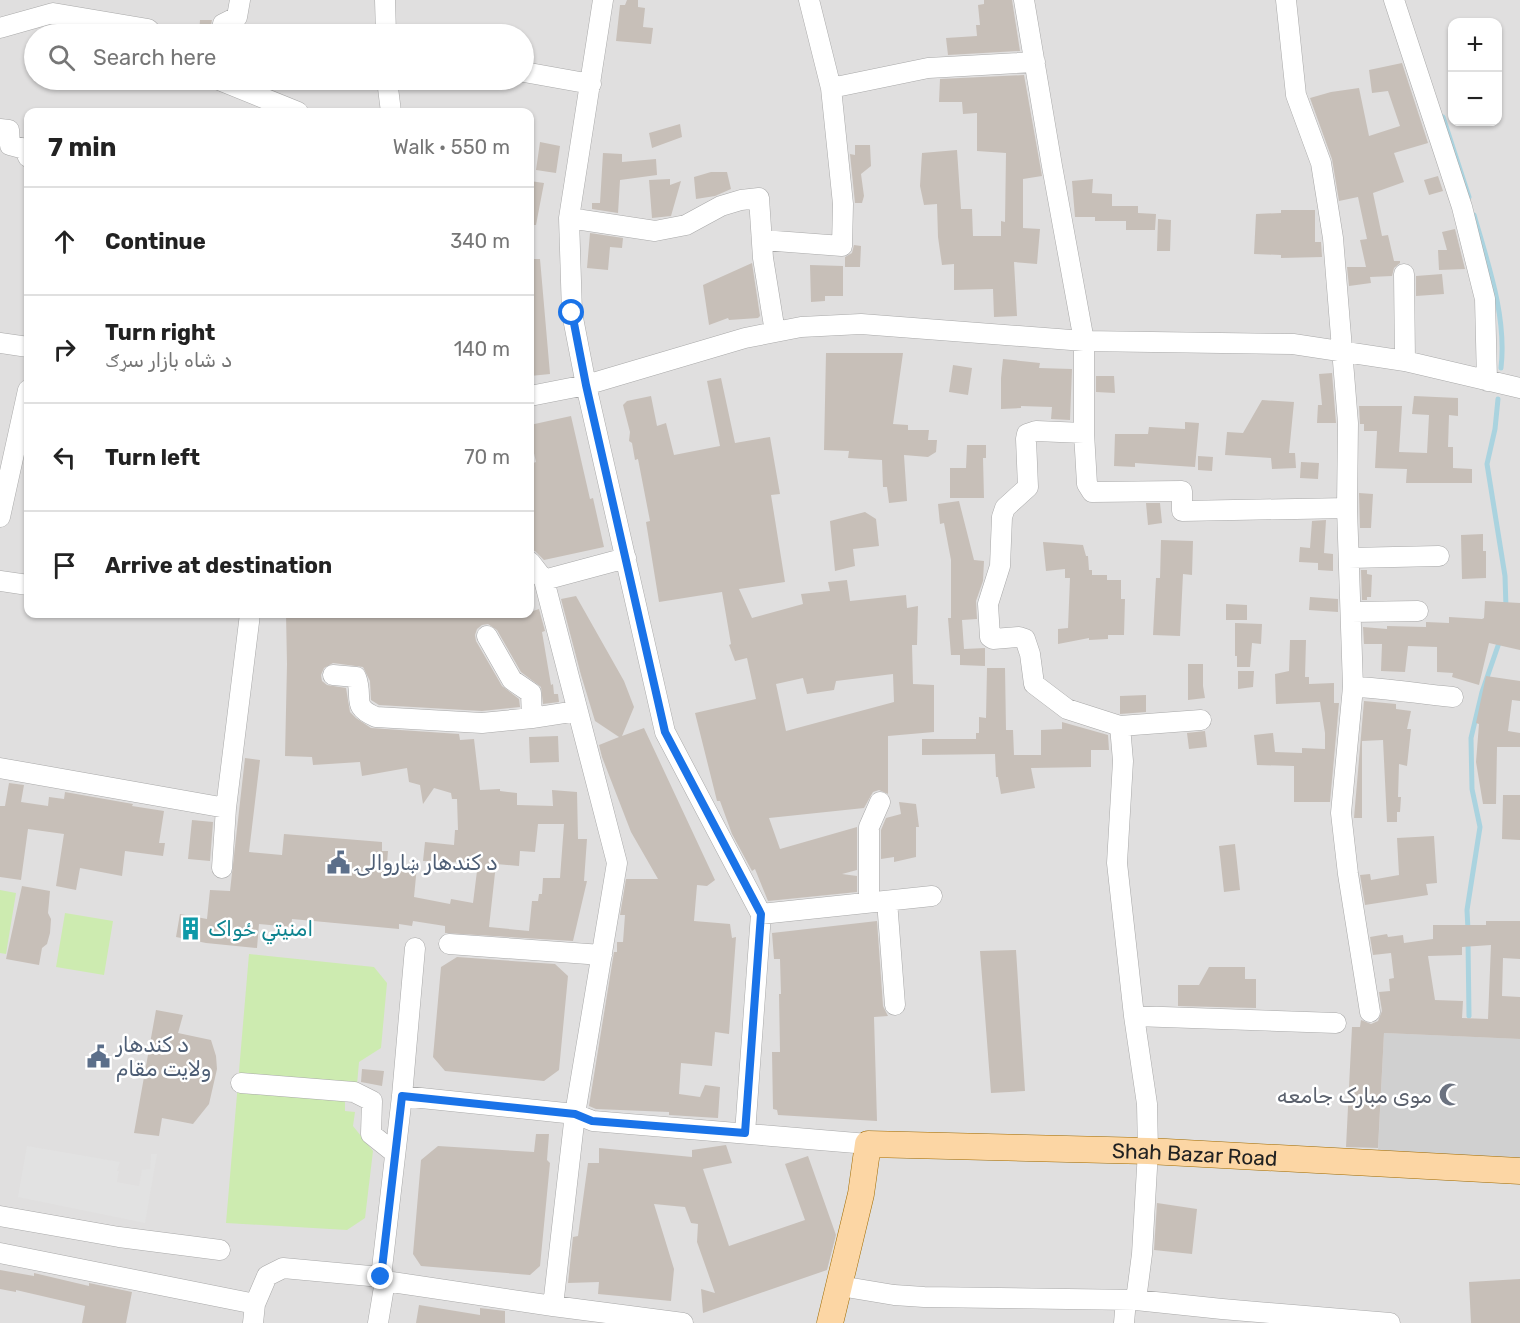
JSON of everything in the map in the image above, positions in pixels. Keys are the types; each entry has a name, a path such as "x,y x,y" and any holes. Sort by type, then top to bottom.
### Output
{"main road":[{"name":"Shah Bazar Road","path":"868,1144 1148,1151 1520,1171"},
{"path":"830,1323 861,1194 868,1144"}],"street":[{"path":"223,24 237,17 240,0"},
{"path":"385,0 386,24"},
{"path":"603,0 569,218 572,313 586,385 665,732 761,914 745,1133"},
{"path":"762,240 842,246 843,204 831,88 809,0"},
{"path":"1024,0 1084,341 1084,433 1087,484 1092,492 1182,491 1182,511 1347,508"},
{"path":"1286,0 1296,95 1322,163 1333,237 1348,423 1347,508 1352,612 1353,687 1341,813 1370,1012"},
{"path":"1394,0 1462,207 1485,299 1487,381"},
{"path":"0,28 53,13 118,24"},
{"path":"831,88 928,68 1035,62"},
{"path":"534,74 591,84"},
{"path":"244,90 288,108"},
{"path":"388,90 390,108"},
{"path":"0,129 9,130 10,145 24,148"},
{"path":"569,218 655,231 686,225 720,206 759,198 770,310 775,332"},
{"path":"1404,274 1405,362"},
{"path":"534,395 586,385 745,338 801,327 861,324 1084,341 1293,344 1405,362 1520,388"},
{"path":"0,342 24,346"},
{"path":"0,517 24,408"},
{"path":"1084,433 1036,431 1028,434 1026,439 1028,487 1005,508 1002,517 1000,566 988,604 990,637 993,639 1023,637 1030,654 1034,684 1067,709 1120,726 1201,720"},
{"path":"1349,558 1439,556"},
{"path":"544,580 626,558"},
{"path":"534,566 544,580 617,863 575,1114 553,1306"},
{"path":"0,581 24,584"},
{"path":"1352,612 1418,611"},
{"path":"222,868 246,618"},
{"path":"487,636 512,680 531,693 532,718"},
{"path":"333,675 356,677 358,702 364,712 376,717 482,723 577,711"},
{"path":"1353,687 1389,688 1408,693 1453,697"},
{"path":"1120,726 1123,761 1117,863 1134,1016 1147,1104 1148,1151 1142,1254 1124,1323"},
{"path":"0,768 226,808"},
{"path":"880,802 869,827 878,902 895,1005"},
{"path":"761,914 932,896"},
{"path":"449,944 602,955"},
{"path":"378,1323 415,948"},
{"path":"1134,1016 1336,1023"},
{"path":"242,1083 354,1092 372,1101 371,1134 391,1150"},
{"path":"402,1096 575,1114 592,1121 868,1144"},
{"path":"0,1216 119,1237 220,1250"},
{"path":"0,1253 254,1314 267,1276 283,1268 383,1279 553,1306 683,1323"},
{"path":"840,1286 894,1295 924,1297 1131,1300 1390,1323"}],"shaded area":[{"path":"0,0 1520,0 1520,1323 0,1323"},
{"name":"موی مبارک جامعه","path":"1384,1033 1520,1039 1520,1158 1378,1151"},
{"path":"27,1146 120,1162 117,1182 139,1186 142,1170 150,1169 151,1154 157,1154 145,1223 18,1197"}],"green space":[{"path":"0,890 16,893 6,954 0,953"},
{"path":"65,913 113,921 104,975 56,967"},
{"path":"249,954 374,967 387,983 381,1048 359,1062 356,1096 345,1096 345,1111 355,1112 353,1126 373,1151 365,1218 347,1230 226,1223"}],"building":[{"path":"627,0 638,0 638,7 645,8 643,27 653,28 651,44 616,41 620,5 625,5"},
{"path":"984,0 1012,0 1020,51 948,55 946,38 977,36 976,25 980,25 978,5 984,4"},
{"path":"200,20 212,20 211,24 200,24"},
{"path":"1402,63 1428,143 1394,153 1404,182 1373,193 1382,236 1388,235 1394,261 1400,261 1400,263 1394,268 1392,276 1370,277 1371,283 1349,286 1347,267 1366,267 1360,240 1367,239 1358,197 1339,201 1332,159 1310,98 1359,88 1369,136 1400,126 1388,91 1372,93 1369,70"},
{"path":"1024,75 1042,176 1023,179 1023,228 1040,229 1037,264 1014,262 1017,316 994,317 993,289 954,290 954,264 942,265 937,204 924,205 920,186 922,153 957,150 961,209 972,209 973,236 1001,236 1001,221 1005,222 1006,153 977,151 977,113 963,114 962,102 939,102 940,79"},
{"path":"680,124 682,137 652,148 649,133"},
{"path":"540,142 560,146 556,173 536,170"},
{"path":"855,145 870,145 871,166 861,174 864,196 862,203 855,203 850,154 855,155"},
{"path":"603,153 622,154 622,162 656,159 657,175 620,180 618,213 592,209 592,203 600,203"},
{"path":"711,172 727,172 731,189 715,196 696,199 694,177"},
{"path":"1438,176 1443,191 1429,195 1424,180"},
{"path":"670,179 670,185 681,181 671,216 652,218 649,180"},
{"path":"1093,179 1092,193 1112,194 1112,206 1138,206 1138,213 1156,214 1155,230 1126,230 1126,221 1095,221 1095,217 1075,217 1072,181"},
{"path":"534,182 544,183 536,225 534,225"},
{"path":"1281,210 1315,210 1315,242 1321,242 1322,257 1281,258 1281,255 1254,254 1256,214 1281,213"},
{"path":"1158,219 1171,220 1170,251 1157,251"},
{"path":"1455,229 1465,269 1439,270 1438,250 1447,250 1442,232"},
{"path":"590,233 623,238 622,248 610,247 608,270 587,268"},
{"path":"854,245 861,246 860,267 845,267 845,257 852,253"},
{"path":"534,259 540,259 550,374 534,376"},
{"path":"752,263 760,316 729,320 728,318 709,325 703,285"},
{"path":"810,265 843,266 843,296 825,296 825,301 811,302"},
{"path":"1442,274 1444,294 1416,296 1416,276"},
{"path":"826,353 903,353 893,424 908,425 908,430 929,430 928,440 937,440 936,452 928,457 904,455 907,501 889,503 887,487 883,487 882,460 848,458 849,451 824,450"},
{"path":"1003,359 1040,363 1039,368 1072,369 1070,420 1051,419 1052,407 1021,406 1021,408 1001,409"},
{"path":"953,365 972,368 968,395 949,392"},
{"path":"1332,373 1336,423 1317,423 1318,405 1322,405 1319,374"},
{"path":"1096,376 1114,376 1115,393 1096,392"},
{"path":"721,378 735,443 770,437 780,494 771,495 785,582 739,589 752,618 803,604 801,594 830,591 828,582 847,580 850,601 906,595 907,608 918,606 917,645 912,645 913,684 934,685 934,732 888,736 888,794 879,790 873,792 864,808 769,818 780,849 857,827 857,870 842,874 857,876 857,892 768,901 755,869 752,871 732,834 720,801 717,801 695,713 756,699 747,658 735,661 729,645 731,644 722,592 659,602 646,522 650,521 638,459 635,460 632,443 629,441 630,432 623,405 627,401 651,396 657,426 666,423 674,455 720,446 707,381","holes":["893,674 894,702 786,731 776,684 803,678 807,694 834,690 836,681"]},
{"path":"1414,396 1458,398 1458,416 1449,415 1448,447 1453,447 1453,468 1472,469 1472,483 1406,483 1407,469 1375,468 1377,431 1364,431 1364,424 1360,424 1359,406 1402,406 1399,452 1427,453 1429,415 1412,414"},
{"path":"1262,400 1294,402 1289,453 1295,453 1296,468 1272,469 1271,458 1225,455 1227,432 1243,433"},
{"path":"571,416 590,499 593,498 604,547 544,560 534,551 534,463 536,462 534,424"},
{"path":"1185,422 1199,423 1195,467 1135,463 1135,467 1114,466 1115,434 1148,434 1149,427 1185,429"},
{"path":"967,445 986,445 986,458 983,458 984,498 950,498 950,468 966,468"},
{"path":"1198,456 1213,457 1212,471 1198,470"},
{"path":"1301,462 1319,463 1318,479 1300,478"},
{"path":"1359,493 1373,494 1371,528 1360,528"},
{"path":"959,501 974,560 984,561 983,581 976,601 977,619 962,620 964,649 985,648 985,666 960,665 960,655 951,655 948,618 951,618 951,560 944,523 940,524 938,504"},
{"path":"1146,503 1160,503 1162,523 1148,525"},
{"path":"865,512 876,519 879,546 853,549 855,566 835,571 830,521"},
{"path":"1326,520 1324,553 1333,554 1333,571 1318,570 1318,563 1299,562 1300,547 1310,548 1312,521"},
{"path":"1483,534 1483,551 1486,551 1486,578 1462,579 1461,535"},
{"path":"1161,540 1193,541 1192,575 1183,574 1180,636 1153,635 1156,578 1160,578"},
{"path":"1043,542 1083,545 1092,575 1107,575 1107,580 1121,580 1121,599 1125,599 1124,635 1108,635 1108,639 1089,640 1089,638 1058,644 1058,629 1068,628 1070,578 1065,578 1065,569 1046,571"},
{"path":"1361,570 1367,570 1367,574 1372,575 1371,597 1367,597 1367,600 1362,600"},
{"path":"576,596 624,681 634,707 622,736 644,728 715,880 707,886 697,885 694,921 730,924 732,938 736,937 729,1034 715,1032 712,1066 681,1063 679,1094 700,1097 705,1085 720,1087 718,1118 669,1115 669,1112 596,1109 589,1106 614,952 617,952 617,942 623,942 625,915 620,915 626,879 658,879 631,832 602,757 599,745 619,737 595,721 561,599"},
{"path":"1310,597 1338,599 1338,612 1309,610"},
{"path":"1485,601 1520,603 1520,650 1489,643 1479,685 1452,677 1453,673 1437,672 1437,647 1408,646 1405,672 1381,671 1382,644 1364,644 1363,627 1387,629 1387,626 1426,627 1426,622 1449,623 1449,617 1482,619 1484,618"},
{"path":"1226,604 1247,605 1247,620 1226,620"},
{"path":"539,609 545,631 542,632 551,685 553,684 554,694 558,694 559,702 543,704 541,687 521,672 497,630 488,624 477,629 476,641 502,686 519,699 520,707 482,711 379,705 371,700 370,681 363,667 333,663 324,668 321,675 322,681 327,685 346,688 350,712 371,728 459,734 460,740 474,739 480,790 500,789 500,791 517,793 517,805 553,806 552,790 577,792 578,839 587,839 584,881 587,881 573,941 445,933 445,926 413,921 412,926 399,924 399,929 292,919 291,927 259,924 257,948 206,943 176,937 180,914 207,919 210,890 230,891 245,758 260,760 249,852 282,855 284,834 382,842 382,851 388,851 387,863 417,866 414,897 450,904 451,899 473,903 478,863 423,861 425,842 454,845 455,830 458,830 457,799 452,799 451,793 434,788 423,804 420,785 409,782 407,768 362,776 360,762 313,765 312,757 285,756 286,618 534,618 534,611","holes":["538,824 564,824 560,878 543,878 542,894 539,894 538,901 532,901 529,931 489,927 496,864 519,866 520,851 535,852"]},
{"path":"1235,623 1262,624 1261,644 1252,643 1250,667 1237,667"},
{"path":"1290,640 1306,640 1305,677 1309,677 1309,684 1334,683 1334,703 1339,703 1330,802 1294,802 1294,766 1257,765 1254,735 1273,733 1275,752 1302,753 1302,748 1325,749 1320,702 1276,704 1275,674 1289,671"},
{"path":"1188,664 1203,664 1205,698 1188,700"},
{"path":"987,668 1005,668 1006,730 1013,730 1014,755 1041,755 1041,730 1062,729 1062,722 1108,735 1109,750 1091,750 1091,767 1031,768 1035,788 1001,794 998,777 996,777 995,754 922,755 922,739 976,739 976,733 979,733 979,717 986,718"},
{"path":"1238,671 1254,671 1253,687 1238,689"},
{"path":"1486,676 1520,681 1520,701 1512,700 1508,731 1520,733 1520,747 1497,747 1496,804 1483,804 1476,762 1479,724 1476,723"},
{"path":"1146,695 1146,712 1120,714 1120,696"},
{"path":"1364,701 1396,704 1396,709 1411,711 1407,729 1411,729 1407,766 1399,764 1398,797 1401,797 1397,822 1387,822 1383,740 1362,741 1362,818 1354,818"},
{"path":"1205,731 1207,747 1189,749 1187,733"},
{"path":"558,736 559,762 530,763 529,737"},
{"path":"9,783 24,785 21,802 48,806 49,797 64,799 65,792 164,811 159,843 165,843 163,856 125,851 122,876 80,868 76,890 56,886 64,834 28,829 21,880 0,877 0,806 5,806"},
{"path":"1503,795 1520,795 1520,840 1502,839"},
{"path":"899,802 916,804 919,827 916,827 916,857 894,862 894,857 881,859 881,830 886,818 901,814"},
{"path":"192,820 213,822 210,861 188,859"},
{"path":"1434,836 1437,883 1426,884 1428,895 1365,905 1360,875 1370,874 1371,880 1399,875 1397,838"},
{"path":"1235,844 1240,890 1224,892 1219,846"},
{"path":"22,886 50,891 48,913 51,919 50,933 47,944 42,948 39,965 6,959"},
{"path":"877,921 883,1006 888,1016 874,1017 877,1121 778,1115 777,1110 773,1109 772,1052 780,1052 780,959 774,959 772,933"},
{"path":"1486,921 1520,921 1520,959 1503,958 1502,996 1520,997 1520,1039 1384,1033 1378,1148 1346,1147 1352,1027 1360,1027 1361,1020 1371,1024 1378,1021 1382,1011 1379,992 1390,991 1389,979 1394,978 1391,953 1373,955 1370,937 1387,934 1388,937 1403,935 1404,943 1433,939 1433,925 1486,925","holes":["1491,945 1488,1019 1462,1018 1463,1001 1435,1000 1428,956 1462,955 1462,947"]},
{"path":"1016,950 1025,1091 991,1093 980,951"},
{"path":"457,957 555,964 568,976 559,1070 544,1081 445,1071 433,1057 441,967"},
{"path":"1209,967 1245,967 1245,979 1256,979 1256,1008 1178,1006 1178,985 1199,985"},
{"path":"156,1010 183,1015 178,1033 211,1040 217,1069 209,1104 193,1124 162,1118 159,1136 134,1133"},
{"path":"362,1069 384,1071 382,1086 361,1082"},
{"path":"536,1134 549,1134 547,1160 550,1163 540,1266 530,1275 421,1266 413,1254 421,1160 438,1146 534,1152"},
{"path":"726,1145 732,1163 703,1169 729,1246 805,1220 785,1164 808,1156 836,1235 827,1270 703,1313 701,1289 715,1293 697,1242 698,1224 691,1223 685,1207 654,1204 674,1269 671,1301 598,1294 599,1282 568,1283 573,1237 578,1236 588,1163 599,1163 599,1148 692,1157 692,1150"},
{"path":"1157,1203 1197,1209 1192,1254 1154,1250"},
{"path":"0,1270 34,1276 34,1273 89,1286 89,1283 132,1292 126,1323 82,1323 85,1306 16,1290 16,1292 0,1289"},
{"path":"1520,1279 1520,1323 1471,1323 1469,1282"},
{"path":"419,1305 480,1315 480,1308 505,1311 505,1323 416,1323"}],"waterway":[{"path":"1443,117 1469,197"},
{"path":"1474,215 1499,310 1501,368"},
{"path":"1498,399 1495,429 1487,464 1505,576 1506,608"},
{"path":"1468,930 1467,910 1480,827 1472,789 1471,738 1482,692 1500,640"},
{"path":"1468,940 1469,1016"}],"place":[{"name":"د کندهار ښاروالۍ","path":"338,862"},
{"name":"امنيتي ځواک","path":"190,928"},
{"name":"د کندهار ولايت مقام","path":"98,1056"},
{"name":"موی مبارک جامعه","path":"1450,1095"}],"route":[{"path":"381,1277 402,1096 575,1114 592,1121 745,1133 761,914 665,732 586,385 572,313"}]}
